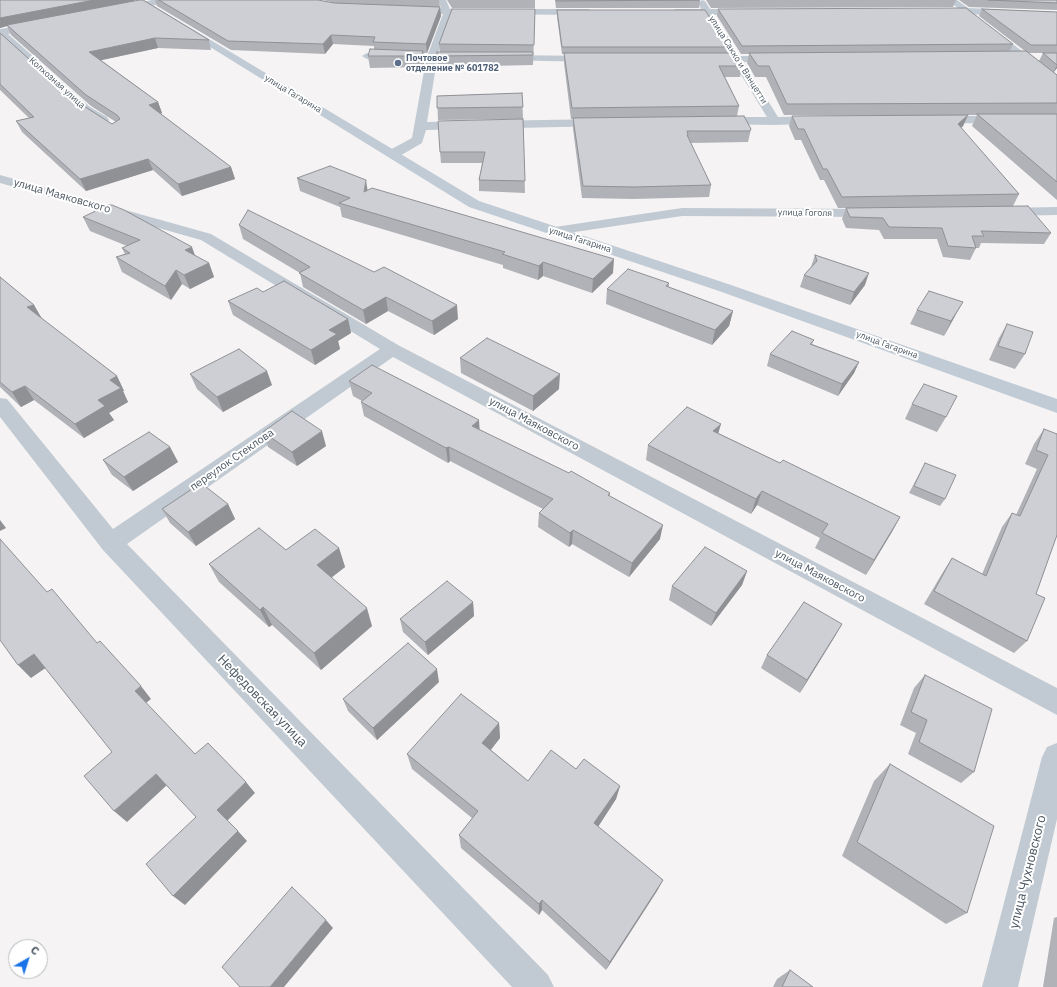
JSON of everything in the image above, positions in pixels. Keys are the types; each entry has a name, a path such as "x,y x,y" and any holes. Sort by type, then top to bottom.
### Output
{"main road":[{"path":"951,0 966,11 1057,14"},
{"name":"улица Гагарина","path":"142,2 474,204 725,288 1057,406"}],"street":[{"path":"115,10 142,2 165,0"},
{"path":"393,154 418,140 422,126 432,58 448,13 442,0"},
{"name":"улица Сакко и Ванцетти","path":"700,0 775,120"},
{"path":"403,11 448,13 598,12"},
{"path":"950,11 966,11 1057,83"},
{"path":"668,12 755,12"},
{"path":"0,33 47,24"},
{"name":"Колхозная улица","path":"0,33 86,109 111,126"},
{"path":"367,56 480,58"},
{"path":"1009,58 1044,57"},
{"path":"496,58 608,59"},
{"path":"696,59 790,59"},
{"path":"704,122 830,120"},
{"path":"924,120 1057,120"},
{"path":"422,126 618,123"},
{"name":"улица Маяковского","path":"0,179 206,237 392,349 1057,702"},
{"path":"986,212 1057,211"},
{"name":"улица Гоголя","path":"555,231 682,212 890,213"},
{"name":"переулок Стеклова","path":"111,543 392,349"},
{"name":"Нефедовская улица","path":"0,404 111,543 536,987"},
{"name":"улица Чухновского","path":"1000,987 1057,757"}],"building":[{"path":"0,0 94,0 0,18"},
{"path":"143,0 209,40 155,38 89,52 158,102 149,105 231,167 178,184 148,159 80,179 16,121 34,117 0,84 0,33 76,101 112,124 120,119 117,115 86,95 7,25"},
{"path":"159,0 318,0 334,3 440,7 426,44 373,42 375,37 331,35 323,44 228,41"},
{"path":"556,0 700,0 556,1"},
{"path":"988,0 1057,0 1057,3"},
{"path":"966,8 1013,44 742,46 718,9"},
{"path":"452,9 535,9 534,45 439,44"},
{"path":"982,9 1057,12 1057,45 1031,45"},
{"path":"557,10 705,10 729,47 562,47"},
{"path":"370,49 423,51 422,56 368,56"},
{"path":"1026,51 1057,75 1057,103 787,104 769,66 758,66 749,53"},
{"path":"437,52 533,52 533,55 437,56"},
{"path":"564,53 734,53 742,66 719,66 739,106 572,108"},
{"path":"1043,53 1057,53 1057,65"},
{"path":"522,93 523,107 437,108 437,96"},
{"path":"977,114 1057,114 1057,182"},
{"path":"968,115 958,124 1019,194 842,197 827,169 823,169 804,129 798,129 792,116"},
{"path":"744,116 751,129 750,131 687,131 687,135 711,185 634,187 583,186 573,118"},
{"path":"523,119 525,181 479,180 485,152 440,152 438,121"},
{"path":"330,166 366,180 364,192 372,188 614,259 593,279 543,262 539,266 502,254 505,252 339,203 350,198 297,178"},
{"path":"108,205 124,210 192,247 185,250 209,263 184,275 176,270 165,286 116,257 130,253 122,248 140,240 83,217"},
{"path":"1028,206 1051,233 981,231 984,236 972,236 976,248 948,246 942,228 889,227 883,218 850,217 846,208"},
{"path":"248,210 374,272 384,267 457,305 432,321 386,297 363,310 299,273 310,267 239,225"},
{"path":"815,255 869,273 854,292 804,275 817,261"},
{"path":"628,269 669,283 666,286 733,311 715,330 607,289"},
{"path":"0,277 34,305 27,307 117,376 110,380 121,388 98,400 105,406 75,424 25,386 12,392 0,382"},
{"path":"284,281 348,319 329,330 337,334 311,350 228,301 257,288 263,292"},
{"path":"929,291 963,302 951,321 917,310"},
{"path":"1007,324 1033,332 1025,354 998,346"},
{"path":"792,331 814,340 810,344 859,362 842,384 770,354"},
{"path":"487,338 560,374 533,396 460,358"},
{"path":"239,349 267,371 217,397 190,374"},
{"path":"372,365 479,420 472,426 569,473 571,471 610,493 608,495 663,525 632,563 573,530 570,533 539,513 553,499 449,447 446,448 361,402 372,393 349,381"},
{"path":"924,384 957,396 946,417 912,404"},
{"path":"687,407 721,424 713,431 780,463 783,460 900,517 874,560 822,533 828,524 762,491 756,499 648,445"},
{"path":"292,411 322,431 292,452 263,432"},
{"path":"1044,429 1057,434 1057,535 1036,594 1045,598 1027,641 934,591 952,558 986,576 1012,513 1020,516 1048,455 1036,450"},
{"path":"149,432 170,447 124,477 103,460"},
{"path":"925,463 956,475 945,499 914,486"},
{"path":"201,483 228,504 188,532 162,509"},
{"path":"259,528 286,550 315,529 339,548 317,565 367,608 314,653 263,607 260,610 209,564"},
{"path":"0,539 47,592 52,589 97,643 100,641 141,686 135,691 195,754 208,743 246,782 217,810 238,831 173,896 146,864 196,817 156,774 114,811 84,776 112,752 34,654 18,665 0,640"},
{"path":"705,547 747,571 716,613 672,586"},
{"path":"447,581 473,602 425,642 400,619"},
{"path":"804,602 842,624 807,680 767,655"},
{"path":"408,643 437,669 373,728 343,699"},
{"path":"925,675 992,709 974,772 919,742 927,720 911,712"},
{"path":"461,694 499,723 482,743 528,781 551,750 576,769 584,759 620,786 594,823 663,880 610,962 542,900 539,904 459,835 478,811 407,754"},
{"path":"890,764 994,826 967,913 857,842"},
{"path":"292,887 326,920 270,987 240,987 222,967"},
{"path":"790,970 813,987 782,987"}],"place":[{"name":"Почтовое отделение № 601782","path":"398,63"}]}
